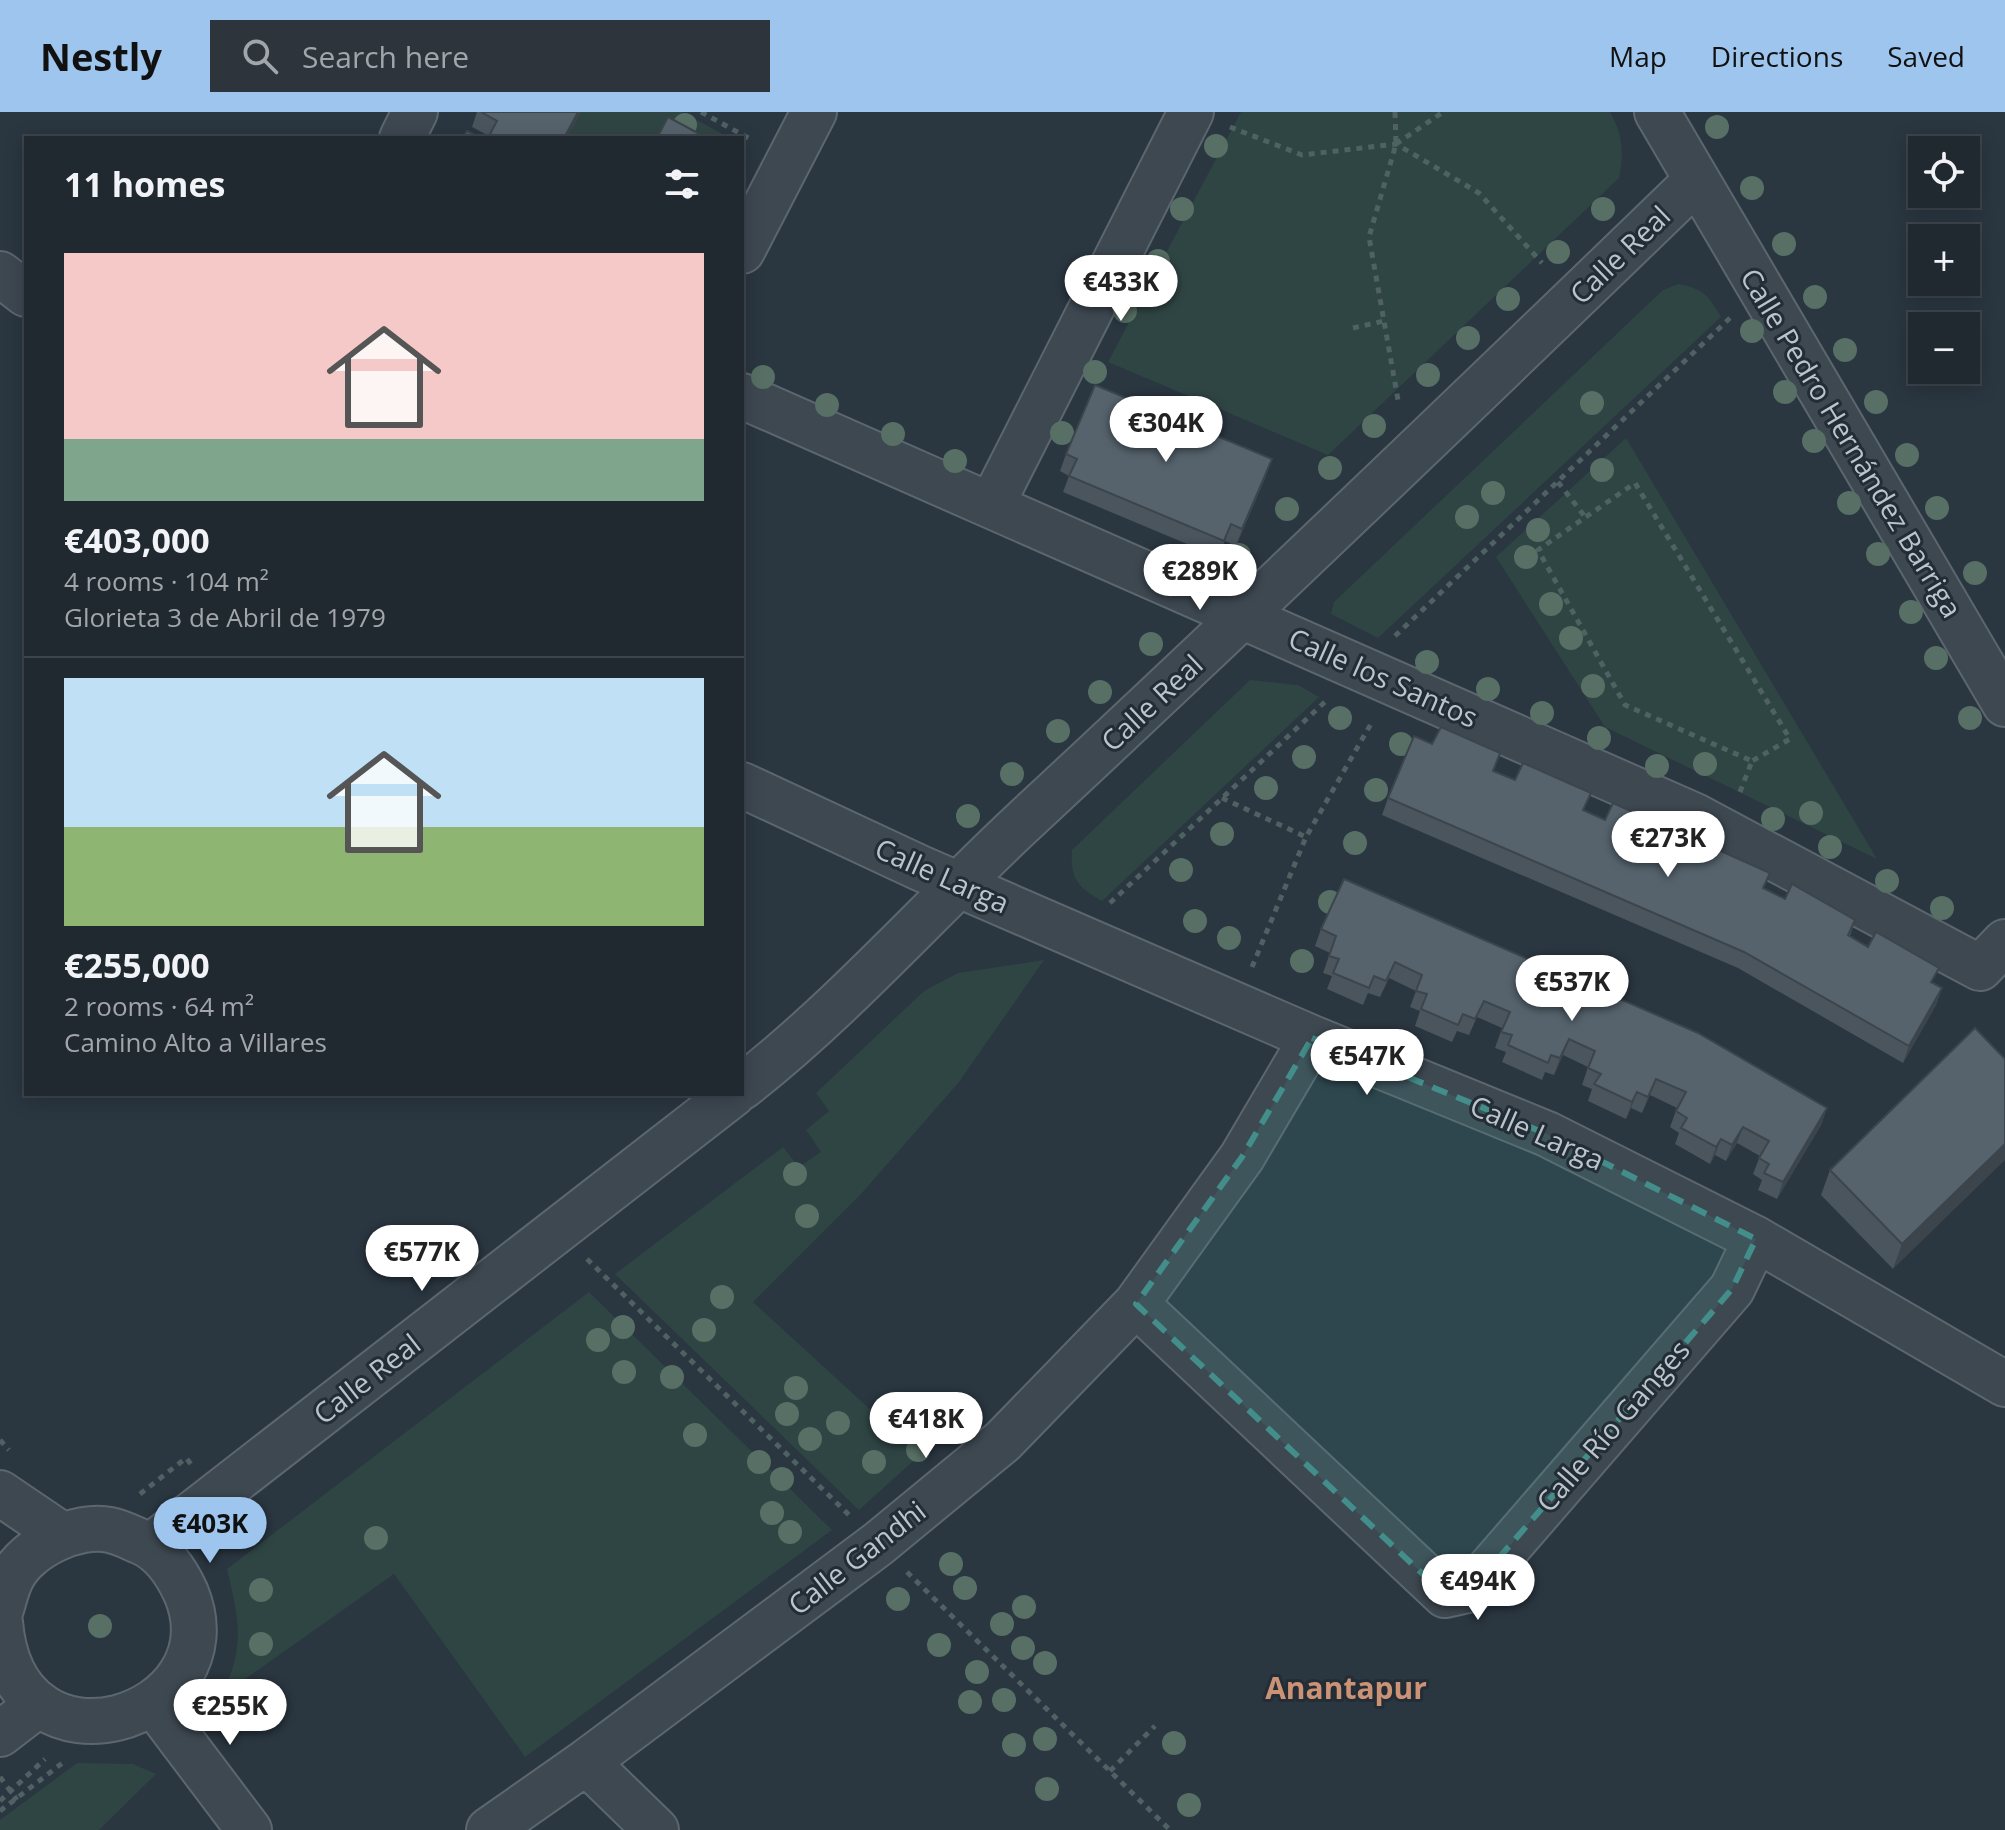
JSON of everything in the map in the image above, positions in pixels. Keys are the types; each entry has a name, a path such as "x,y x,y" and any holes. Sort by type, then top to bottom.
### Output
{"street":[{"path":"403,136 415,112"},
{"path":"744,247 814,112"},
{"name":"Calle Pedro Hernández Barriga","path":"1657,112 2005,704"},
{"path":"992,504 1206,118"},
{"name":"Calle Real","path":"744,1085 783,1055 958,884 1246,617 1696,181"},
{"path":"0,274 24,292"},
{"name":"Calle los Santos","path":"744,397 1695,816 1980,968 2005,942"},
{"name":"Calle Larga","path":"744,786 958,884 1312,1038 1547,1134 1756,1239 2005,1384"},
{"name":"Calle Gandhi","path":"489,1830 586,1762 878,1544 1003,1441 1136,1304 1242,1157 1312,1038"},
{"name":"Calle Real","path":"151,1546 730,1096"},
{"name":"Calle Río Ganges","path":"1136,1304 1445,1595 1472,1589 1732,1289 1756,1239"},
{"path":"9,1476 62,1535"},
{"path":"0,1510 5,1608 16,1681 39,1704 76,1721 117,1721 154,1704 179,1677 192,1643 191,1606 177,1572 151,1546 108,1529 62,1535 5,1608"},
{"path":"0,1734 39,1704"},
{"path":"154,1704 249,1830"},
{"path":"586,1762 656,1830"}],"path":[{"path":"701,112 761,145"},
{"path":"1395,112 1396,144 1369,237 1398,400"},
{"path":"1206,118 1302,155 1396,144 1443,112"},
{"path":"1396,144 1479,193 1542,263"},
{"path":"1393,638 1735,313"},
{"path":"1353,328 1384,321"},
{"path":"1558,482 1586,518"},
{"path":"1737,801 1752,761 1790,739 1635,483 1538,550 1625,705 1752,761"},
{"path":"1107,906 1334,693"},
{"path":"1251,968 1306,837 1378,712"},
{"path":"1222,798 1306,837"},
{"path":"0,1440 9,1476"},
{"path":"133,1500 186,1458 215,1497"},
{"path":"1110,1771 1155,1726"},
{"path":"0,1801 46,1758 50,1747"},
{"path":"0,1811 73,1754"},
{"path":"0,1777 17,1800"}],"highlighted area":[{"path":"1312,1038 1547,1134 1756,1239 1732,1289 1472,1589 1445,1595 1136,1304 1242,1157"}],"green space":[{"path":"581,112 682,112 726,136 568,136"},
{"path":"1241,112 1610,112 1620,136 1621,169 1619,178 1328,455 1108,362"},
{"path":"1678,284 1704,294 1721,317 1378,638 1331,614 1334,602 1663,290"},
{"path":"1626,438 1877,859 1605,727 1496,557"},
{"path":"1250,680 1298,685 1319,697 1102,901 1087,891 1074,875 1072,850"},
{"path":"1044,960 959,1082 861,1194 753,1302 920,1455 859,1510 615,1274 783,1147 799,1167 821,1152 806,1130 829,1111 816,1093 924,991 958,973"},
{"path":"589,1292 832,1530 525,1757 394,1574 221,1696 234,1662 238,1633 227,1569"},
{"path":"77,1763 133,1764 156,1774 99,1830 0,1830 0,1820"}],"building":[{"path":"481,112 578,112 565,136 489,136 497,121"},
{"path":"668,117 703,136 658,136"},
{"path":"1095,385 1272,459 1242,529 1231,524 1224,541 1069,476 1077,459 1066,454"},
{"path":"1441,727 1500,753 1493,771 1515,780 1523,763 1591,793 1583,810 1605,820 1613,803 1680,833 1673,849 1695,859 1703,843 1770,873 1763,888 1785,899 1792,884 1855,920 1848,935 1868,947 1876,932 1939,968 1931,982 1942,988 1909,1046 1744,952 1388,798 1414,736 1432,744"},
{"path":"1344,879 1698,1033 1827,1108 1783,1182 1764,1173 1769,1164 1759,1158 1769,1141 1743,1127 1732,1145 1721,1139 1716,1147 1681,1128 1687,1118 1676,1111 1686,1092 1656,1079 1648,1097 1637,1092 1632,1102 1594,1084 1601,1074 1588,1068 1595,1051 1569,1039 1560,1058 1551,1055 1548,1063 1508,1045 1512,1035 1501,1032 1510,1012 1484,1001 1475,1019 1463,1014 1458,1025 1421,1009 1427,994 1416,991 1422,975 1395,962 1386,981 1374,976 1369,988 1333,973 1339,959 1329,956 1336,936 1321,929"},
{"path":"1975,1028 2005,1059 2005,1144 1902,1244 1830,1170"}],"district":[{"name":"Anantapur","path":"1346,1689"}]}
